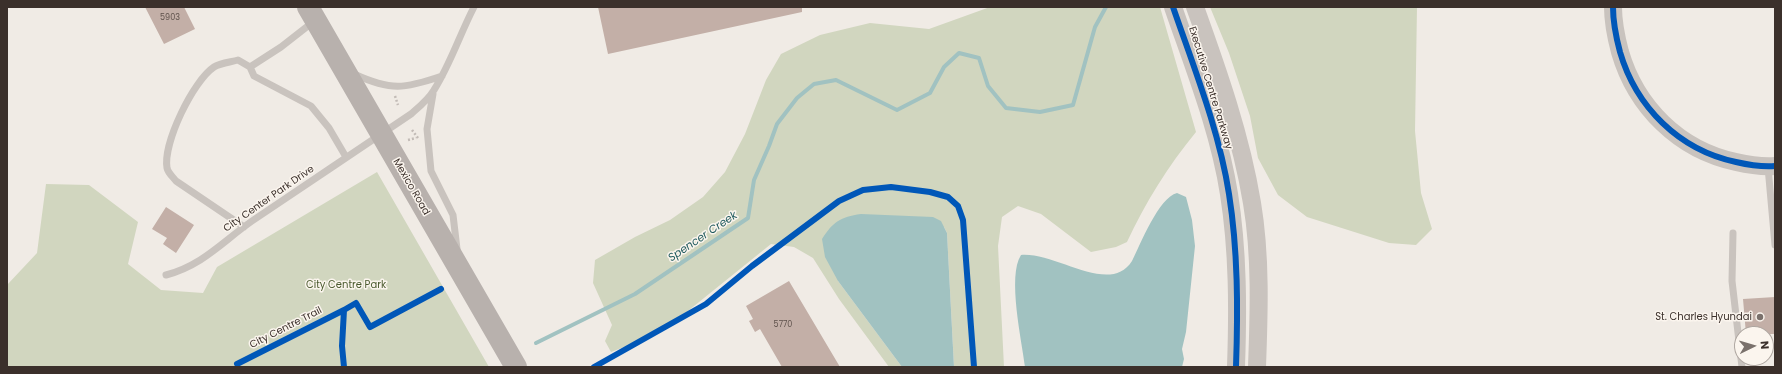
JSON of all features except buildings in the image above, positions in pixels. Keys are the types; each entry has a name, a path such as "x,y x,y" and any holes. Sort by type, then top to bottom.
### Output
{"main road":[{"name":"Mexico Road","path":"311,14 516,367"}],"street":[{"name":"Executive Centre Parkway","path":"1173,7 1216,136 1228,192 1234,235 1236,274 1238,320 1236,367"},
{"name":"Executive Centre Parkway","path":"1195,7 1234,122 1252,204 1258,278 1257,367"},
{"path":"1613,7 1613,20 1626,72 1641,98 1660,122 1679,138 1704,152 1725,160 1772,166"}],"lane":[{"path":"459,269 453,215 431,171 427,129 434,91 474,7"},
{"path":"250,67 281,47 311,14"},
{"path":"244,227 176,180 167,170 167,158 172,138 184,108 202,80 215,66 238,60 250,67 254,76 311,106 329,128 346,158"},
{"path":"343,69 366,80 391,87 418,84 442,76"},
{"name":"City Center Park Drive","path":"166,275 181,271 196,264 244,227 411,114 424,104 434,91"},
{"path":"1772,166 1775,245"},
{"path":"1733,233 1732,281 1742,367"}],"path":[{"path":"394,91 398,105"},
{"path":"412,130 416,138"},
{"path":"408,140 416,138 420,139"}],"green space":[{"path":"990,7 1160,7 1196,132 1158,185 1141,213 1127,242 1116,247 1091,252 1041,214 1018,206 1002,217 998,246 1004,367 954,367 947,233 944,227 838,281 902,367 889,367 839,299 813,258 794,247 771,244 673,323 632,344 611,352 605,341 612,325 593,283 595,260 635,237 670,220 703,197 725,172 745,134 766,80 781,54 820,35 870,23 929,29"},
{"path":"1210,7 1417,7 1415,131 1421,193 1432,229 1416,245 1389,243 1307,217 1278,195 1258,158 1250,116 1229,53"},
{"name":"City Centre Park","path":"377,172 489,367 7,367 7,285 37,253 46,184 89,185 138,222 128,264 161,290 203,293 217,267"}],"water":[{"path":"1177,193 1186,197 1192,220 1195,246 1186,332 1182,349 1184,359 1182,367 1025,367 1015,293 1017,265 1021,255 1035,256 1096,274 1110,274 1122,271 1132,261 1157,212 1170,196"},
{"path":"861,214 933,217 941,221 947,233 954,367 902,367 838,281 825,257 822,239 830,228 838,221"}],"waterway":[{"name":"Spencer Creek","path":"536,343 635,294 748,218 754,180 777,124 797,98 814,84 836,80 897,110 930,93 944,67 959,53 979,58 988,86 1006,108 1040,112 1073,105 1095,27 1106,7"}],"cycle path":[{"path":"1173,7 1212,123 1225,170 1232,215 1236,258 1236,367"},
{"path":"1613,7 1617,41 1627,72 1637,91 1649,108 1663,123 1678,136 1715,156 1751,165 1775,166"},
{"path":"594,367 706,304 752,266 839,201 863,190 891,187 930,192 948,197 958,206 963,220 974,367"},
{"path":"344,367 342,346 344,310 356,303 370,327 441,289"},
{"name":"City Centre Trail","path":"237,364 344,310"}],"place":[{"name":"St. Charles Hyundai","path":"1760,317"}]}
